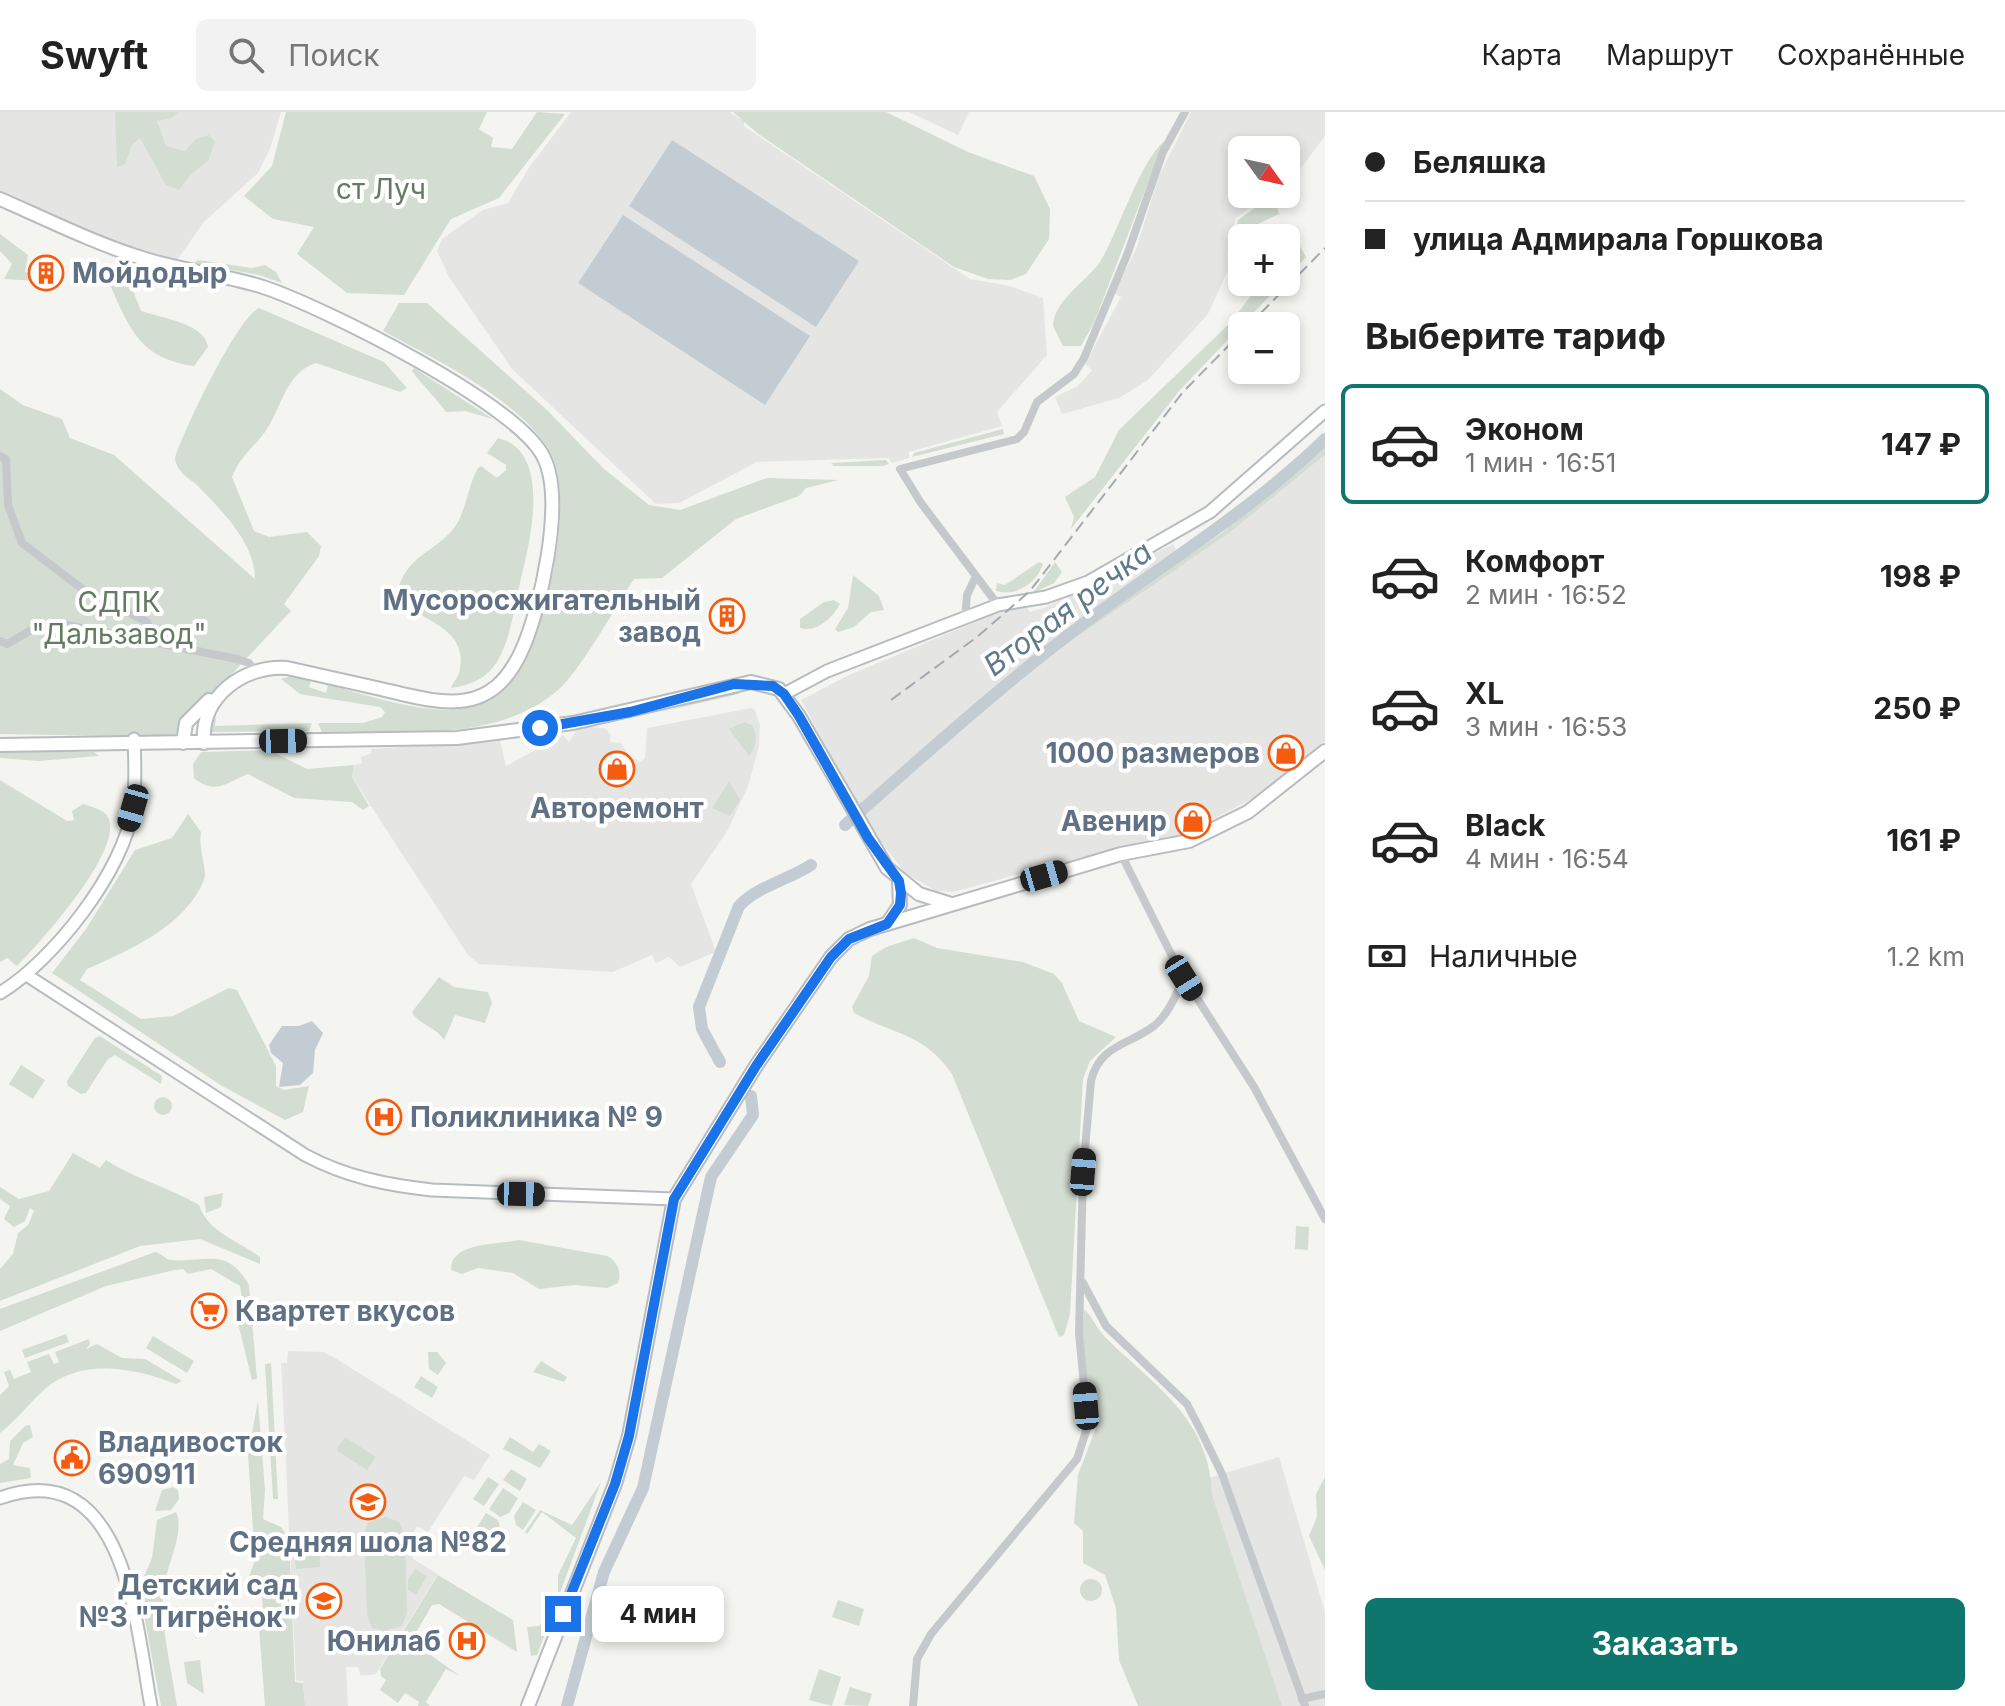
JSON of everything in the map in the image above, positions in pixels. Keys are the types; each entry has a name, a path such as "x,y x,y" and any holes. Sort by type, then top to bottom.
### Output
{"main road":[{"path":"0,200 141,258 255,285 307,307 409,357 465,389 520,428 543,455 554,495 552,526 522,650 497,687 471,700 441,703 287,668 254,670 222,688 192,717 183,741"},
{"path":"787,693 827,671 998,605 1067,590 1156,546 1246,484 1325,411"},
{"path":"204,740 204,716 213,702 254,670"},
{"path":"0,742 457,738 587,720 743,683 773,686 787,693 883,862 899,881 932,900 951,903"},
{"path":"0,993 28,976 75,921 125,837 133,808 134,741"},
{"path":"528,1706 615,1484 629,1436 674,1199 749,1078 831,957 849,939 951,903 1121,854 1179,844 1231,821 1262,802 1325,751"},
{"path":"887,924 900,905 899,881"},
{"path":"28,976 254,1124 337,1170 393,1186 432,1190 674,1199"},
{"path":"0,1498 37,1490 77,1504 100,1523 115,1545 127,1574 151,1706"}],"street":[{"path":"998,605 921,503 900,469 1017,439 1024,432 1037,402 1074,374 1127,255 1163,152 1185,112"},
{"path":"0,456 6,459 8,505 22,543 80,588 147,622 156,644"},
{"path":"965,619 967,595 976,576"},
{"path":"0,641 7,644 15,641 47,623 237,659 254,670"},
{"path":"1121,854 1184,978 1254,1087 1325,1219"},
{"path":"913,1706 917,1659 931,1634 1077,1459 1088,1425 1079,1334 1083,1172 1093,1069 1109,1051 1143,1033 1164,1017 1184,978"},
{"path":"1081,1278 1106,1326 1179,1396 1194,1416 1222,1474 1303,1703 1325,1694"}],"shaded area":[{"path":"0,112 281,112 270,149 258,173 204,222 175,263 136,251 0,195"},
{"path":"571,112 729,112 744,121 744,126 970,279 1010,286 1043,298 1047,355 997,412 1002,426 909,452 909,458 892,463 888,458 757,462 679,503 656,504 512,369 449,277 437,251 442,239 483,210 508,203 528,169"},
{"path":"909,112 969,112 958,135"},
{"path":"1191,112 1325,112 1325,136 1300,169 1300,136 1228,136 1228,208 1249,208 1236,218 1235,224 1228,224 1228,271 1208,314 1148,380 1119,398 1062,414 1055,397 1078,386 1092,370 1085,364 1121,297 1114,293 1136,249 1159,176"},
{"path":"672,140 859,261 816,327 629,206"},
{"path":"623,215 810,336 765,405 578,283"},
{"path":"1325,455 1325,741 1258,796 1182,835 1125,846 953,892 936,891 905,873 868,825 801,700 849,675 990,616 1025,605 1030,612 1044,608 1173,544 1184,564 1228,534"},
{"path":"751,708 755,710 760,725 759,746 748,786 728,830 691,884 716,952 680,967 669,957 656,963 652,955 613,972 479,964 468,955 352,777 354,765 362,763 361,757 372,753 371,749 500,741 506,766 563,735 569,742 576,731 588,725 606,729 611,735 610,742 621,743 628,754 640,762 645,758 647,728"},
{"path":"312,1021 323,1033 315,1050 313,1073 300,1085 279,1087 283,1063 271,1053 269,1045 282,1026 299,1026"},
{"name":"Средняя шола №82","path":"288,1351 323,1352 335,1358 490,1455 474,1480 464,1476 428,1532 417,1526 411,1539 413,1559 438,1574 376,1674 361,1676 358,1667 346,1667 348,1706 305,1706 303,1681 296,1681 281,1363 287,1363"},
{"path":"1279,1457 1325,1612 1325,1706 1282,1706 1205,1479"}],"green space":[{"path":"115,112 178,112 171,118 157,121 166,146 185,151 196,139 209,135 215,142 208,161 191,174 179,190 166,185 140,138 132,145 125,164 117,167"},
{"name":"ст Луч","path":"286,112 487,112 479,129 493,138 491,147 512,149 537,112 565,114 499,198 451,219 404,295 347,293 297,254 314,227 273,219 244,196 272,166"},
{"path":"733,112 886,112 968,152 1034,176 1050,209 1049,239 1026,274 1010,280 988,279 954,267 757,133"},
{"path":"1164,141 1094,323 1081,346 1063,346 1053,326 1059,308 1100,262 1145,166"},
{"path":"1255,208 1278,208 1279,214 1258,224 1237,224"},
{"path":"0,234 28,255 25,272 36,276 37,281 4,279 12,264 0,251"},
{"path":"1300,246 1306,257 1300,263"},
{"path":"198,260 252,268 265,265 276,272 282,283 259,275 194,263"},
{"path":"124,269 133,272 132,288 141,311 191,327 205,339 208,347 194,366 161,357 149,349 132,329 111,287 97,285"},
{"path":"152,270 201,285 187,288 166,284"},
{"path":"1251,296 1270,296 1254,312 1239,312"},
{"path":"399,303 427,303 547,410 603,468 649,505 680,510 767,478 839,480 806,488 799,496 736,519 662,578 634,579 567,681 533,707 506,719 446,730 322,732 318,723 363,723 382,717 385,712 380,707 300,694 281,679 291,676 311,680 309,687 326,693 328,685 403,704 443,710 477,705 500,693 524,662 546,603 554,569 560,500 557,472 549,450 535,431 497,397 383,331"},
{"name":"СДПК \"Дальзавод\"","path":"259,308 384,362 407,388 400,392 316,363 297,375 285,392 271,423 235,470 232,477 254,531 269,537 307,532 321,546 319,556 284,604 291,611 173,737 0,734 0,389 23,405 62,419 70,438 114,455 255,579 254,566 236,528 181,471 175,458 188,425 225,353 249,316"},
{"path":"1228,325 1228,340 1180,390 1071,529 1074,517 1065,497 1095,477 1119,430"},
{"path":"414,368 493,419 465,411 446,412 412,371"},
{"path":"1003,429 1004,434 912,457 914,453"},
{"path":"498,438 515,447 526,461 532,480 532,524 528,546 511,626 499,657 480,679 451,688 459,673 461,655 456,642 402,600 398,589 408,568 447,536 458,522 478,468 481,466 497,478 506,470 506,465 487,453"},
{"path":"1325,445 1325,455 1228,534 1063,646 1063,642 1223,532"},
{"path":"886,460 889,464 883,466 834,466 831,463"},
{"path":"1039,562 1043,564 1040,571 1025,587 1011,592 996,591 997,583 1005,585"},
{"path":"1055,562 1062,572 1054,583 1033,593"},
{"path":"853,575 879,596 884,610 871,612 854,627 838,632 835,629 848,608"},
{"path":"834,600 840,604 828,619 812,628 800,628 800,619 824,602"},
{"path":"739,690 739,694 661,712"},
{"path":"216,718 215,726 312,723 309,731 212,732 212,719"},
{"path":"745,722 753,726 755,734 755,746 749,756 729,729"},
{"path":"269,750 307,769 354,765 352,777 369,806 363,810 352,802 294,798 248,774 215,787 194,778 193,764 201,752"},
{"path":"0,751 94,752 99,756 38,761 0,758"},
{"path":"0,780 67,821 74,820 72,811 83,804 100,810 108,817 110,832 104,851 77,895 17,966 7,958 0,962"},
{"path":"729,781 740,800 730,816 712,808"},
{"path":"188,814 201,832 205,871 195,897 170,924 137,945 87,969 80,980 141,1019 173,1016 229,988 237,990 276,1066 276,1086 284,1090 309,1086 303,1112 285,1120 222,1086 52,973 86,929 135,850 172,838"},
{"path":"914,938 937,948 1023,962 1054,974 1062,983 1079,1021 1116,1037 1090,1061 1083,1079 1070,1314 1064,1335 1059,1337 952,1074 919,1042 854,1013 852,1007 869,976 872,956 886,947"},
{"path":"439,977 454,987 488,992 492,1003 485,1023 455,1015 444,1040 415,1016 412,1012"},
{"path":"100,1036 162,1076 161,1084 115,1055 108,1059 86,1093 81,1094 68,1086 67,1081 95,1038"},
{"path":"21,1065 45,1080 33,1099 9,1084"},
{"path":"163,1097 172,1106 163,1115 154,1106"},
{"path":"73,1153 100,1168 106,1160 199,1205 216,1229 260,1257 260,1264 200,1239 140,1246 0,1301 0,1269 13,1254 18,1233 28,1225 34,1211 30,1208 25,1221 14,1227 4,1219 10,1206 0,1199 0,1187 19,1199 49,1191"},
{"path":"223,1193 221,1207 206,1213 204,1197"},
{"path":"1296,1226 1309,1227 1308,1250 1295,1249"},
{"path":"519,1240 607,1256 618,1267 618,1283 607,1288 574,1285 539,1289 513,1273 478,1268 462,1274 451,1270 458,1254 467,1250"},
{"path":"155,1252 171,1260 224,1261 241,1273 249,1285 257,1379 252,1380 235,1311 237,1301 242,1298 240,1286 211,1269 188,1274 183,1269 175,1270 106,1286 0,1331 0,1309"},
{"path":"1084,1309 1104,1335 1177,1406 1202,1445 1212,1495 1282,1706 1138,1706 1119,1660 1116,1608 1105,1575 1083,1563 1083,1531 1074,1523 1078,1475 1095,1430 1096,1411 1095,1395 1081,1365"},
{"path":"66,1334 69,1342 25,1358 22,1350"},
{"path":"153,1336 194,1361 187,1373 146,1348"},
{"path":"89,1339 86,1349 97,1344 122,1358 145,1359 182,1381 176,1384 109,1368 75,1372 45,1389 0,1433 0,1395 9,1386 4,1372 10,1370 14,1379 31,1372 27,1362 49,1354 54,1364 59,1362 55,1352"},
{"path":"428,1352 437,1352 446,1363 438,1375 429,1369"},
{"path":"541,1361 567,1377 564,1382 533,1372"},
{"path":"271,1363 278,1499 273,1499 265,1364"},
{"path":"421,1376 438,1387 432,1398 414,1387"},
{"path":"258,1401 265,1490 263,1519 281,1527 289,1539 295,1682 303,1683 305,1706 265,1706 258,1614 263,1611 262,1594 244,1591 255,1560 248,1454"},
{"path":"30,1425 33,1437 23,1443 13,1465 30,1468 31,1478 0,1483 0,1464 9,1459 10,1441"},
{"path":"345,1437 376,1457 367,1470 336,1450"},
{"path":"510,1437 533,1452 539,1444 551,1451 540,1468 503,1449"},
{"path":"511,1469 527,1479 520,1491 503,1480"},
{"path":"488,1477 499,1484 484,1506 473,1499"},
{"path":"1325,1477 1325,1570 1309,1536 1317,1517 1316,1494"},
{"path":"601,1482 537,1655 531,1656 527,1627 539,1626 558,1596 558,1575 576,1538 542,1512 527,1534 525,1532 540,1510 572,1525"},
{"path":"173,1487 178,1490 179,1499 171,1510 155,1511 162,1490"},
{"path":"503,1488 518,1498 509,1513 500,1517 489,1509"},
{"path":"523,1502 536,1510 523,1530 516,1525 514,1516"},
{"path":"176,1512 177,1540 164,1585 163,1608 177,1706 161,1706 139,1588 152,1558 157,1520"},
{"path":"486,1513 498,1520 500,1527 493,1537 477,1527"},
{"path":"386,1517 399,1522 405,1534 407,1613 402,1626 384,1631 372,1628 367,1615 364,1534 368,1522"},
{"path":"319,1543 320,1567 296,1569 294,1545"},
{"path":"415,1569 427,1576 416,1595 408,1590 408,1580"},
{"path":"438,1575 513,1620 517,1652 439,1604 432,1605 411,1641 460,1676 446,1669 426,1702 430,1706 418,1706 419,1702 405,1693 398,1703 380,1690 386,1680 381,1676 380,1669"},
{"path":"1091,1579 1099,1582 1102,1590 1099,1598 1091,1601 1083,1598 1080,1590 1083,1582"},
{"path":"838,1600 864,1609 859,1626 832,1617"},
{"path":"200,1660 204,1694 187,1683 184,1662"},
{"path":"819,1669 841,1677 832,1706 809,1700"},
{"path":"850,1687 872,1694 868,1706 844,1705"}],"waterway":[{"name":"Вторая речка","path":"845,825 1022,672 1267,490 1325,439"},
{"name":"Вторая речка","path":"720,1062 702,1029 699,1007 739,906 754,894 811,865"},
{"name":"Вторая речка","path":"567,1706 604,1572 643,1488 711,1177 753,1115 751,1096"}],"railway":[{"path":"1262,312 1325,248"},
{"path":"891,700 977,637 1030,591 1183,392 1228,346"}],"place":[{"name":"Мойдодыр","path":"46,273"},
{"name":"Мусоросжигательный завод","path":"727,616"},
{"name":"1000 размеров","path":"1286,753"},
{"name":"Авторемонт","path":"617,769"},
{"name":"Авенир","path":"1193,821"},
{"name":"Поликлиника № 9","path":"384,1117"},
{"name":"Квартет вкусов","path":"209,1311"},
{"name":"Владивосток 690911","path":"72,1458"},
{"name":"Средняя шола №82","path":"368,1502"},
{"name":"Детский сад №3 \"Тигрёнок\"","path":"324,1601"},
{"name":"Юнилаб","path":"467,1641"}],"route":[{"path":"540,728 630,712 734,684 751,682 773,686 784,694 799,716 868,838 899,881 901,893 900,905 887,924 849,939 831,957 756,1066 674,1199 629,1436 615,1484 563,1614"}]}
